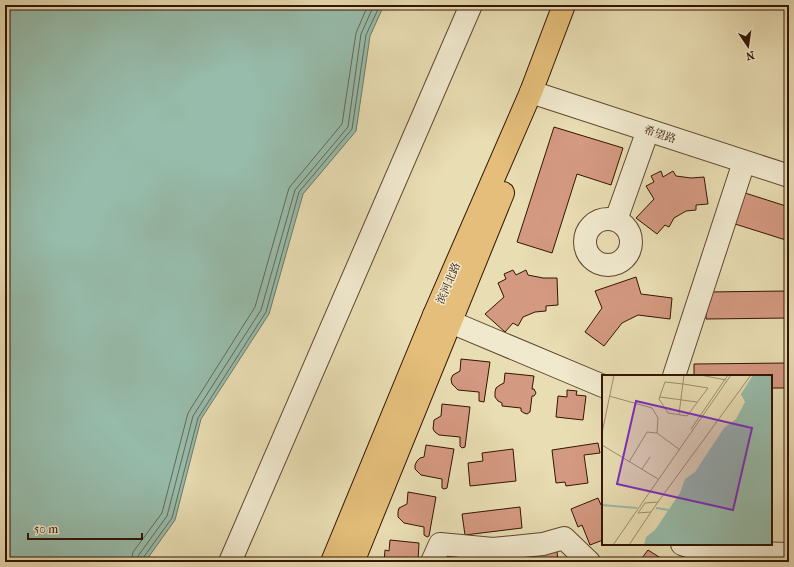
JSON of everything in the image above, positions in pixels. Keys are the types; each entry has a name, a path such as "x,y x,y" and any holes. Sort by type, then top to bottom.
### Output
{"main road":[{"name":"滨河北路","path":"537,94 564,5"},
{"name":"滨河北路","path":"332,562 442,319 537,94 580,5"},
{"name":"滨河北路","path":"353,562 442,319"}],"street":[{"path":"230,562 471,5"},
{"name":"希望路","path":"537,94 789,176"},
{"path":"616,220 648,130"},
{"path":"674,375 744,162"},
{"path":"442,319 602,386"},
{"path":"432,562 440,544 494,556 564,538 589,562"},
{"path":"685,545 706,552 789,554"}],"water":[{"path":"5,5 384,5 370,36 356,131 303,194 269,314 201,419 175,520 145,562 5,562"}],"building":[{"path":"554,127 623,148 611,185 577,174 552,253 517,242"},
{"path":"661,171 663,177 673,171 676,176 691,178 704,177 708,204 696,205 696,210 686,211 674,218 669,227 665,225 657,234 636,218 654,199 646,186 654,182 651,176"},
{"path":"745,193 789,207 789,241 735,224"},
{"path":"513,270 516,275 526,270 528,275 543,278 557,278 558,305 546,306 546,311 535,312 523,317 518,326 513,323 505,332 485,314 504,297 498,283 506,279 504,274"},
{"path":"636,277 641,294 672,298 670,319 638,315 622,323 604,346 585,332 602,308 595,291"},
{"path":"789,291 789,318 706,319 706,292"},
{"path":"461,359 490,362 484,402 479,401 479,392 458,390 452,384 451,379 453,375 460,371"},
{"path":"789,363 789,388 772,388 772,375 694,375 694,364"},
{"path":"505,373 534,376 532,389 534,389 536,393 532,396 530,412 527,414 521,411 521,408 502,406 502,403 495,397 496,388 504,383"},
{"path":"567,390 577,391 576,395 586,396 583,420 556,417 558,396 567,397"},
{"path":"442,404 470,407 465,447 462,448 460,446 460,437 439,435 433,429 434,420 441,416"},
{"path":"598,443 600,453 584,455 588,483 566,486 565,482 556,483 552,450"},
{"path":"426,445 454,449 447,488 442,488 442,479 421,475 415,469 417,461 424,457"},
{"path":"513,449 516,481 470,486 468,463 483,461 482,453"},
{"path":"408,492 436,497 429,536 427,537 424,535 424,527 404,523 398,517 399,508 407,504"},
{"path":"598,498 602,504 602,540 590,545 582,525 578,527 571,509"},
{"path":"520,507 522,528 465,535 462,514"},
{"path":"390,540 419,543 418,561 411,560 411,562 384,562 385,550 389,551"},
{"path":"648,550 667,562 639,562"},
{"path":"557,551 558,562 506,562 505,556"}]}
